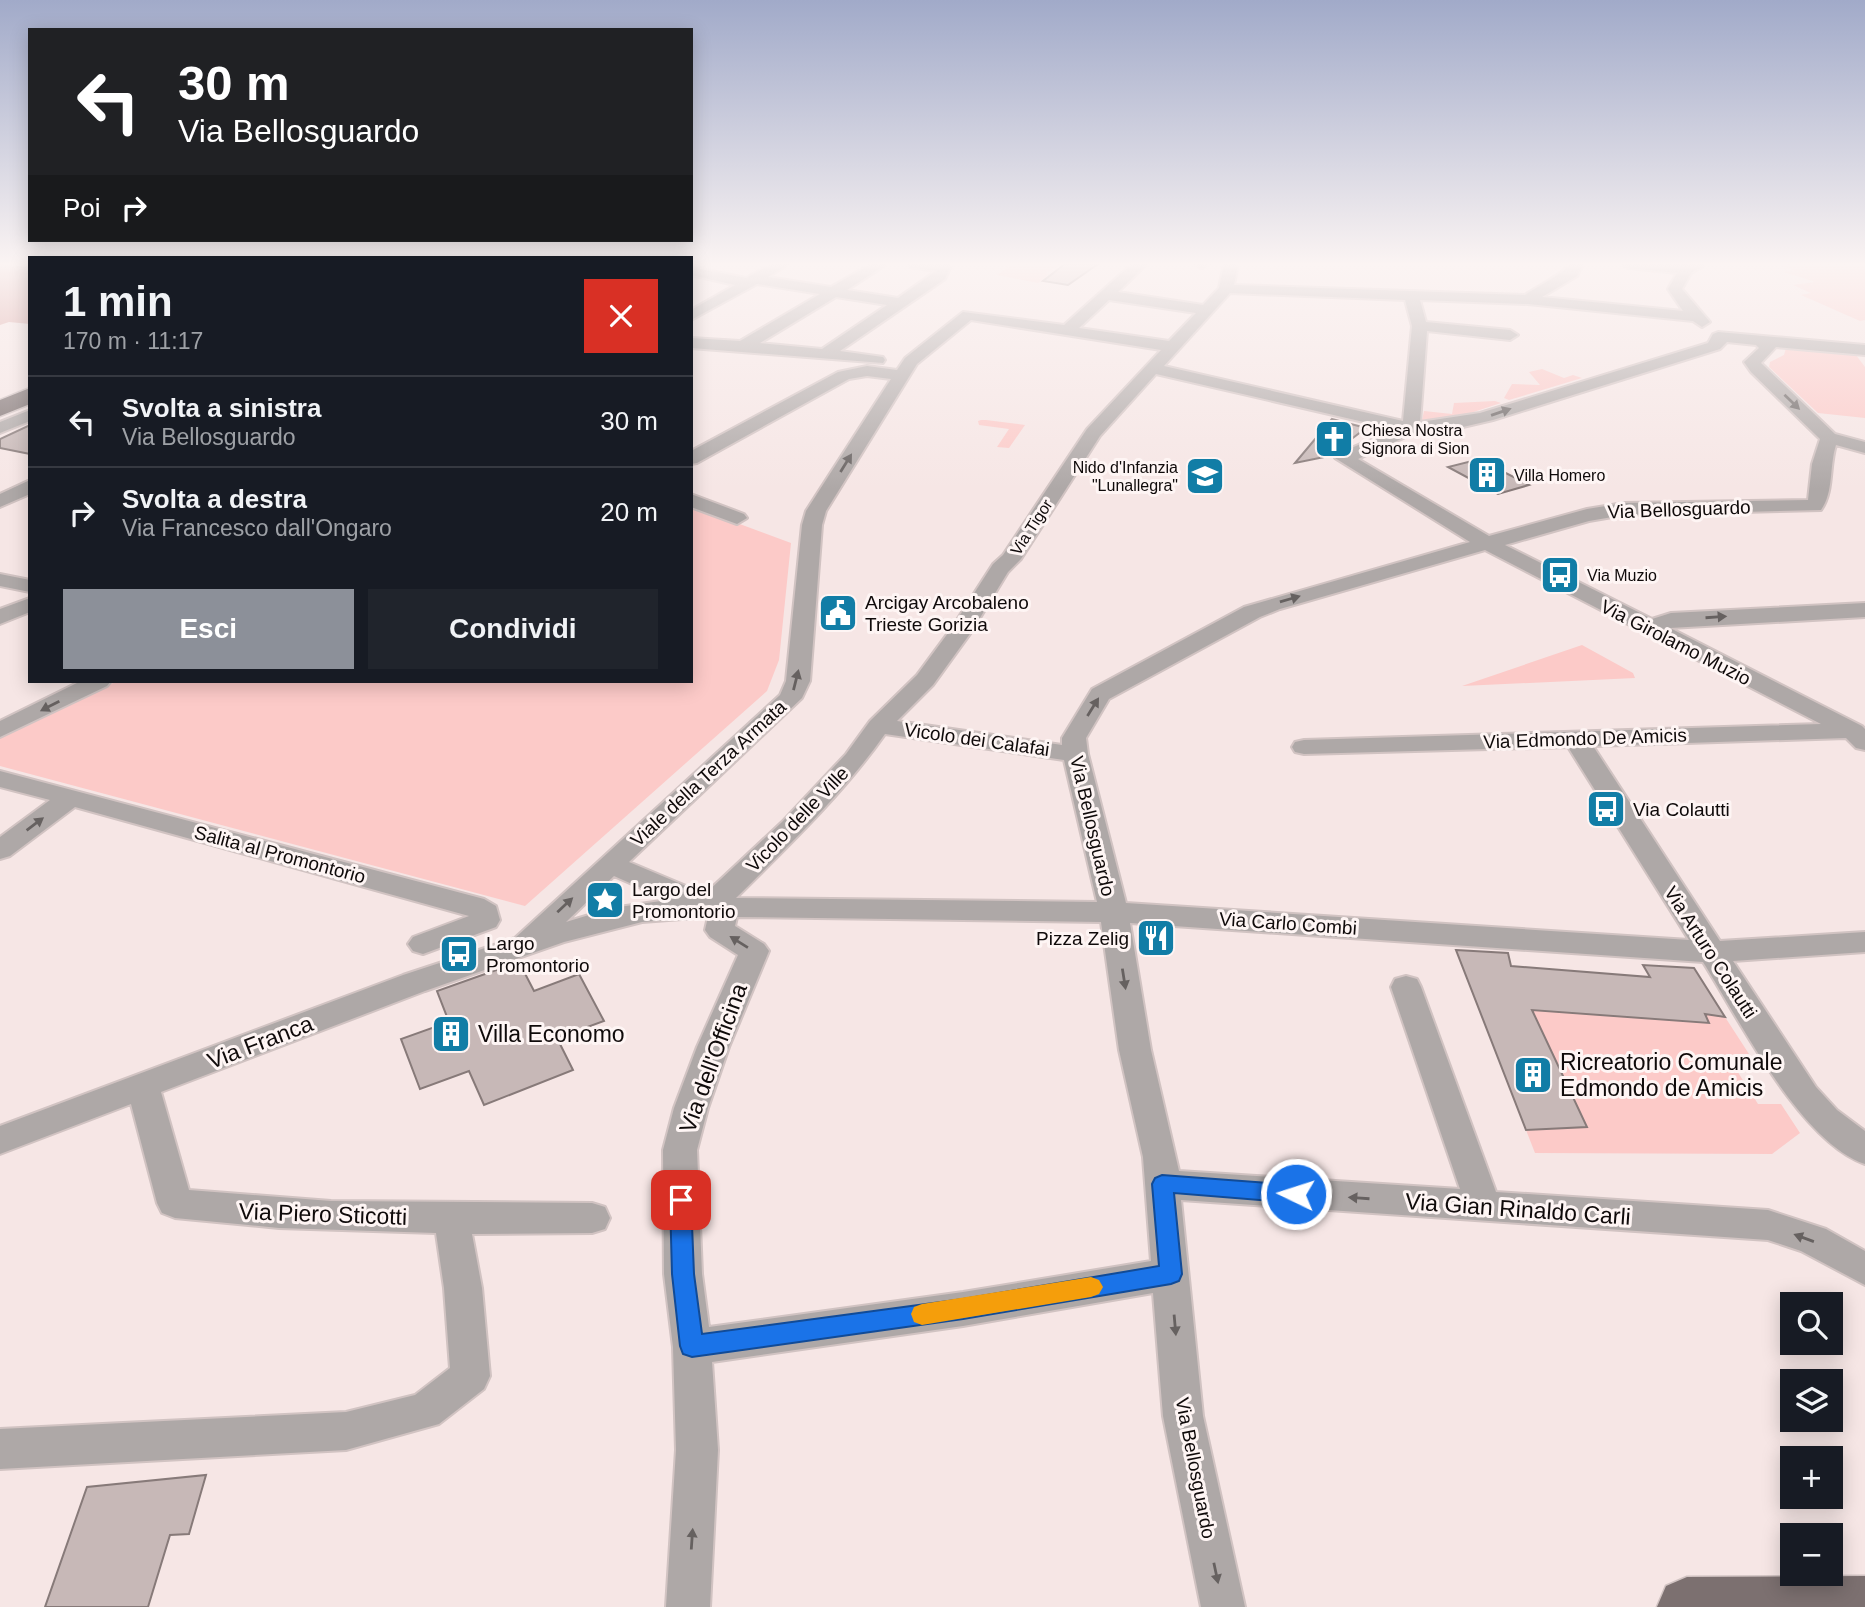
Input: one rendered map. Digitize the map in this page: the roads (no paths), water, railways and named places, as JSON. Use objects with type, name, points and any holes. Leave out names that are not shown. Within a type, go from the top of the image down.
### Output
[{"type":"main road","points":[[0,409],[28,396]]},
{"type":"main road","points":[[0,420],[28,407]]},
{"type":"main road","points":[[1687,1607],[1865,1606]]},
{"type":"street","points":[[742,347],[755,339]]},
{"type":"street","points":[[826,354],[847,339]]},
{"type":"street","name":"Viale della Terza Armata","points":[[610,864],[790,698],[798,681],[812,524],[816,511],[901,375],[917,354],[937,339]]},
{"type":"street","points":[[1125,339],[1174,347]]},
{"type":"street","name":"Via Tigor","points":[[879,726],[925,680],[961,631],[1000,568],[1011,559],[1093,433],[1181,339]]},
{"type":"street","points":[[1411,428],[1419,339]]},
{"type":"street","points":[[1155,369],[1411,428],[1445,427],[1472,422],[1595,381],[1714,346],[1719,339]]},
{"type":"street","points":[[1745,339],[1865,350]]},
{"type":"street","points":[[1759,340],[1769,348],[1752,362],[1829,439],[1865,448]]},
{"type":"street","points":[[693,343],[877,360]]},
{"type":"street","points":[[693,458],[844,375],[867,371],[901,375]]},
{"type":"street","points":[[0,428],[28,416]]},
{"type":"street","name":"Via Girolamo Muzio","points":[[1411,428],[1344,458],[1486,542],[1861,735]]},
{"type":"street","name":"Via Bellosguardo","points":[[1223,1607],[1183,1416],[1160,1157],[1135,1050],[1114,912],[1075,754],[1074,738],[1100,694],[1252,612],[1583,516],[1624,509],[1814,506],[1819,499],[1821,464],[1829,439]]},
{"type":"street","points":[[0,501],[28,487]]},
{"type":"street","points":[[693,501],[737,518]]},
{"type":"street","points":[[0,580],[28,586]]},
{"type":"street","points":[[0,617],[28,605]]},
{"type":"street","points":[[1650,628],[1671,620],[1865,610]]},
{"type":"street","points":[[0,730],[95,683]]},
{"type":"street","name":"Vicolo dei Calafai","points":[[879,726],[1075,754]]},
{"type":"street","name":"Vicolo delle Ville","points":[[717,907],[855,758],[879,726]]},
{"type":"street","name":"Via Edmondo De Amicis","points":[[1304,747],[1575,738],[1861,735]]},
{"type":"street","name":"Via Arturo Colautti","points":[[1575,738],[1804,1096],[1825,1119],[1865,1150]]},
{"type":"street","name":"Salita al Promontorio","points":[[0,779],[474,906],[486,913],[486,920],[423,944]]},
{"type":"street","points":[[0,850],[70,798]]},
{"type":"street","points":[[521,947],[610,864],[717,907]]},
{"type":"street","points":[[521,947],[612,918],[642,912],[717,907]]},
{"type":"street","name":"Via Carlo Combi","points":[[717,907],[1114,912],[1712,952],[1865,942]]},
{"type":"street","name":"Via dell'Officina","points":[[688,1607],[697,1450],[692,1346],[683,1274],[680,1150],[713,1047],[754,951],[720,930],[717,907]]},
{"type":"street","name":"Via Franca","points":[[0,1140],[414,983],[521,947]]},
{"type":"street","points":[[1406,987],[1483,1207]]},
{"type":"street","name":"Via Piero Sticotti","points":[[143,1086],[175,1203],[233,1210],[452,1219],[592,1218]]},
{"type":"street","name":"Via Gian Rinaldo Carli","points":[[1162,1184],[1768,1225],[1813,1240],[1865,1269]]},
{"type":"street","points":[[0,1449],[346,1431],[425,1411],[470,1376],[463,1288],[452,1219]]},
{"type":"street","points":[[692,1346],[963,1309],[1171,1274]]},
{"type":"place","name":"Chiesa Nostra Signora di Sion","points":[[1334,439]]},
{"type":"place","name":"Villa Homero","points":[[1487,475]]},
{"type":"place","name":"Nido d'Infanzia \"Lunallegra\"","points":[[1205,476]]},
{"type":"place","name":"Via Muzio","points":[[1560,575]]},
{"type":"place","name":"Arcigay Arcobaleno Trieste Gorizia","points":[[838,613]]},
{"type":"place","name":"Via Colautti","points":[[1606,809]]},
{"type":"place","name":"Largo del Promontorio","points":[[605,900]]},
{"type":"place","name":"Pizza Zelig","points":[[1156,938]]},
{"type":"place","name":"Largo Promontorio","points":[[459,954]]},
{"type":"place","name":"Villa Economo","points":[[451,1034]]},
{"type":"place","name":"Ricreatorio Comunale Edmondo de Amicis","points":[[1533,1075]]}]
